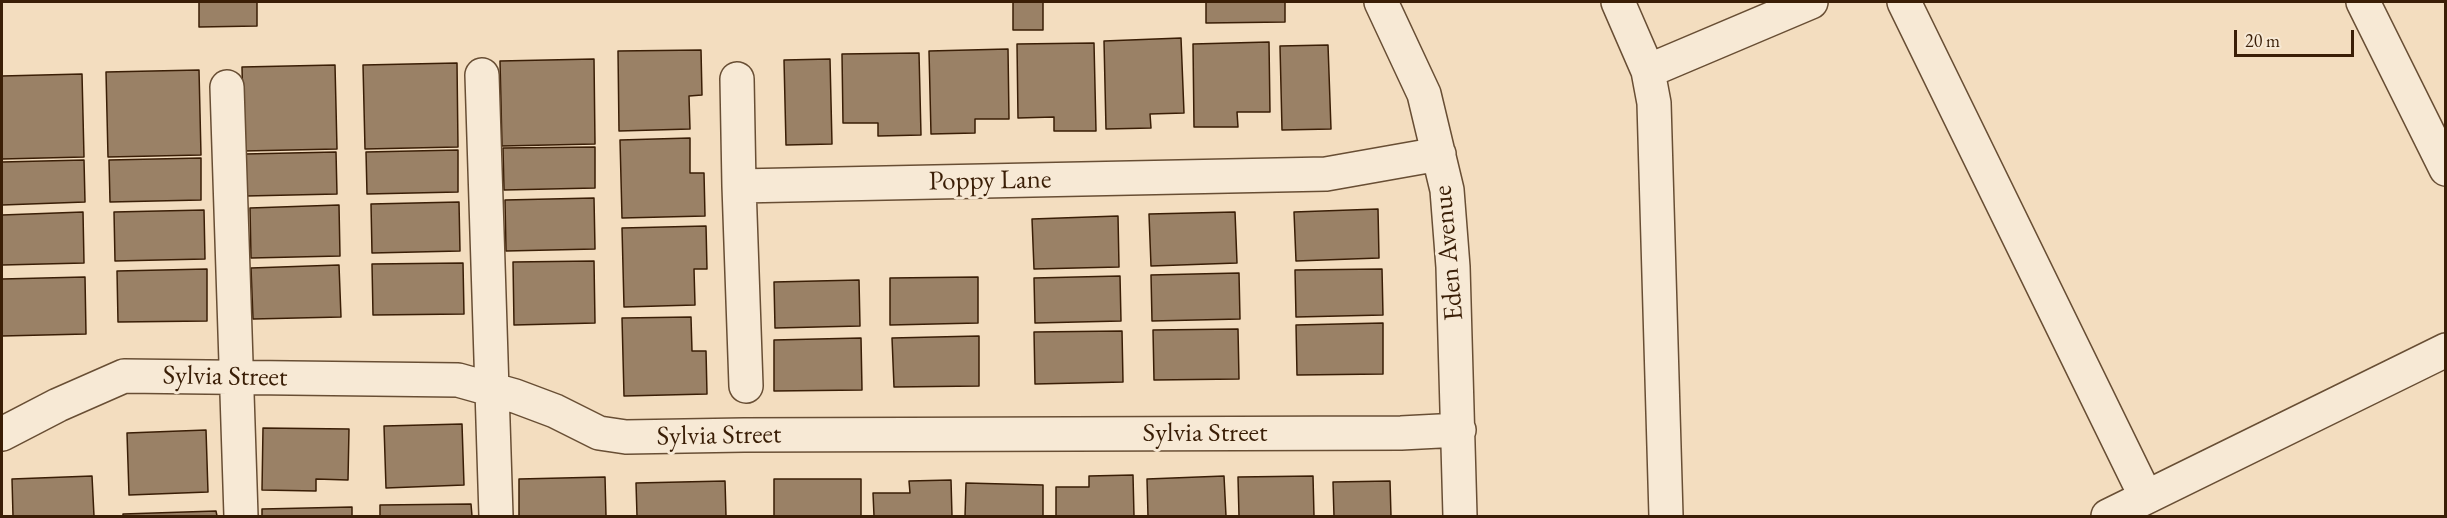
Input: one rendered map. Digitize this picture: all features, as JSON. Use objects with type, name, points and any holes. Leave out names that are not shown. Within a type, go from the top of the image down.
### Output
[{"type":"street","name":"Eden Avenue","points":[[1381,2],[1424,94],[1447,190],[1453,267],[1460,516]]},
{"type":"street","points":[[1618,2],[1648,71],[1654,103],[1666,516]]},
{"type":"street","points":[[1648,71],[1811,2]]},
{"type":"street","points":[[1904,2],[2146,497]]},
{"type":"street","points":[[2363,2],[2445,169]]},
{"type":"street","points":[[482,75],[496,516]]},
{"type":"street","points":[[737,79],[746,386]]},
{"type":"street","points":[[227,87],[241,516]]},
{"type":"street","name":"Poppy Lane","points":[[739,186],[1326,174],[1439,154]]},
{"type":"street","points":[[2108,516],[2445,350]]},
{"type":"street","name":"Sylvia Street","points":[[2,434],[58,405],[124,376],[458,380],[555,411],[599,433],[626,437],[1401,434],[1459,430]]},
{"type":"building","points":[[199,2],[257,2],[257,26],[199,27]]},
{"type":"building","points":[[1013,2],[1043,2],[1043,30],[1013,30]]},
{"type":"building","points":[[1206,2],[1285,2],[1285,22],[1206,23]]},
{"type":"building","points":[[1181,38],[1184,113],[1150,114],[1151,128],[1106,129],[1104,41]]},
{"type":"building","points":[[1269,42],[1270,112],[1237,112],[1238,127],[1194,127],[1193,44]]},
{"type":"building","points":[[1094,43],[1096,131],[1054,131],[1054,117],[1018,118],[1017,44]]},
{"type":"building","points":[[1328,45],[1331,129],[1282,130],[1280,46]]},
{"type":"building","points":[[1008,49],[1009,119],[975,119],[975,133],[931,134],[929,51]]},
{"type":"building","points":[[701,50],[702,95],[689,96],[690,129],[619,131],[618,51]]},
{"type":"building","points":[[919,53],[921,135],[878,136],[878,123],[843,123],[842,54]]},
{"type":"building","points":[[594,59],[595,144],[502,146],[500,61]]},
{"type":"building","points":[[830,59],[832,144],[786,145],[784,60]]},
{"type":"building","points":[[457,63],[458,147],[365,149],[363,65]]},
{"type":"building","points":[[335,65],[337,149],[244,151],[242,67]]},
{"type":"building","points":[[199,70],[201,155],[108,157],[106,72]]},
{"type":"building","points":[[82,74],[84,157],[2,159],[2,76]]},
{"type":"building","points":[[690,138],[690,173],[704,173],[705,216],[622,218],[620,140]]},
{"type":"building","points":[[595,147],[595,188],[504,190],[503,148]]},
{"type":"building","points":[[458,150],[458,192],[367,194],[366,152]]},
{"type":"building","points":[[336,152],[337,194],[246,196],[245,154]]},
{"type":"building","points":[[201,158],[201,200],[110,202],[109,160]]},
{"type":"building","points":[[84,160],[85,202],[2,205],[2,162]]},
{"type":"building","points":[[594,198],[595,249],[506,251],[505,200]]},
{"type":"building","points":[[459,202],[460,251],[372,253],[371,204]]},
{"type":"building","points":[[339,205],[340,256],[251,258],[250,208]]},
{"type":"building","points":[[1378,209],[1379,258],[1296,261],[1294,212]]},
{"type":"building","points":[[204,210],[205,259],[115,261],[114,212]]},
{"type":"building","points":[[83,212],[84,263],[2,265],[2,215]]},
{"type":"building","points":[[1235,212],[1237,263],[1151,266],[1149,214]]},
{"type":"building","points":[[1118,216],[1119,267],[1034,269],[1032,219]]},
{"type":"building","points":[[706,226],[707,269],[694,269],[695,305],[624,307],[622,228]]},
{"type":"building","points":[[594,261],[595,323],[514,325],[513,262]]},
{"type":"building","points":[[463,263],[464,314],[373,315],[372,264]]},
{"type":"building","points":[[339,265],[341,317],[253,319],[251,268]]},
{"type":"building","points":[[207,269],[207,321],[118,322],[117,271]]},
{"type":"building","points":[[1382,269],[1383,315],[1296,317],[1295,270]]},
{"type":"building","points":[[1239,273],[1240,319],[1152,321],[1151,275]]},
{"type":"building","points":[[1120,276],[1121,321],[1035,323],[1034,278]]},
{"type":"building","points":[[85,277],[86,334],[2,336],[2,279]]},
{"type":"building","points":[[978,277],[978,323],[890,325],[890,278]]},
{"type":"building","points":[[859,280],[860,326],[775,328],[774,282]]},
{"type":"building","points":[[691,317],[692,351],[706,351],[707,394],[624,396],[622,318]]},
{"type":"building","points":[[1383,323],[1383,374],[1297,375],[1296,325]]},
{"type":"building","points":[[1238,329],[1239,379],[1154,380],[1153,330]]},
{"type":"building","points":[[1122,331],[1123,382],[1035,384],[1034,332]]},
{"type":"building","points":[[979,336],[979,386],[894,387],[892,338]]},
{"type":"building","points":[[861,338],[862,390],[774,391],[774,340]]},
{"type":"building","points":[[462,424],[464,485],[386,488],[384,426]]},
{"type":"building","points":[[263,428],[349,429],[348,480],[316,479],[316,491],[262,490]]},
{"type":"building","points":[[206,430],[208,492],[129,495],[127,433]]},
{"type":"building","points":[[1133,475],[1134,516],[1056,516],[1056,487],[1089,487],[1089,476]]},
{"type":"building","points":[[92,476],[94,516],[13,516],[12,479]]},
{"type":"building","points":[[1224,476],[1226,516],[1148,516],[1147,479]]},
{"type":"building","points":[[1313,476],[1314,516],[1239,516],[1238,477]]},
{"type":"building","points":[[605,477],[606,516],[519,516],[519,479]]},
{"type":"building","points":[[774,479],[861,479],[861,516],[774,516]]},
{"type":"building","points":[[951,480],[952,516],[874,516],[873,493],[910,493],[909,481]]},
{"type":"building","points":[[725,481],[726,516],[637,516],[636,483]]},
{"type":"building","points":[[1390,481],[1391,516],[1334,516],[1333,482]]},
{"type":"building","points":[[966,483],[1043,485],[1043,516],[965,516]]},
{"type":"building","points":[[471,504],[472,516],[380,516],[380,505]]},
{"type":"building","points":[[352,507],[352,516],[262,516],[262,509]]},
{"type":"building","points":[[216,511],[217,516],[123,516],[123,514]]}]
